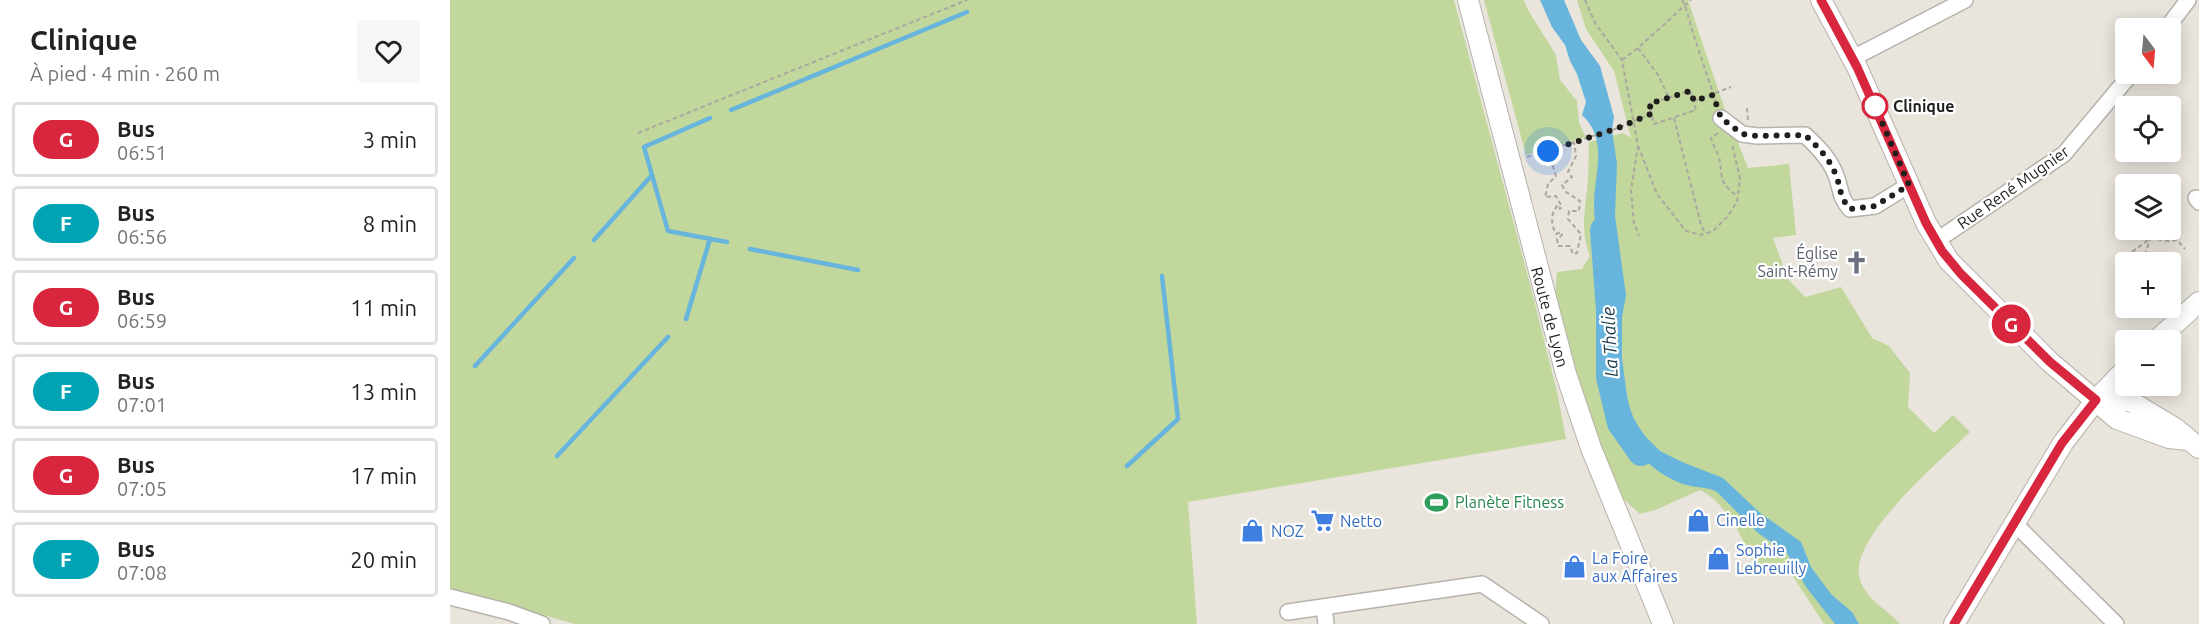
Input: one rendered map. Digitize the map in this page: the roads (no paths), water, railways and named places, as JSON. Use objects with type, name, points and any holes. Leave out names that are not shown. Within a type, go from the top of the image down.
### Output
[{"type":"main road","name":"Route de Lyon","points":[[1468,0],[1566,374],[1591,448],[1663,624]]},
{"type":"main road","points":[[1821,0],[1853,58],[1936,241],[1961,274],[2050,362],[2096,400],[2130,401],[2168,423],[2193,444]]},
{"type":"main road","points":[[2168,330],[2199,302]]},
{"type":"main road","points":[[1954,624],[2062,443],[2096,400],[2115,380]]},
{"type":"street","points":[[1853,58],[1965,0]]},
{"type":"street","points":[[2174,18],[2188,0]]},
{"type":"street","name":"Rue René Mugnier","points":[[1936,241],[2064,154],[2123,84]]},
{"type":"street","points":[[1724,124],[1742,134],[1805,135],[1822,150],[1835,173],[1842,199],[1850,209],[1875,206],[1909,185]]},
{"type":"street","points":[[2014,523],[2116,624]]},
{"type":"street","points":[[1288,612],[1482,584],[1541,624]]},
{"type":"street","points":[[450,597],[509,612],[542,624]]},
{"type":"street","points":[[1324,607],[1326,624]]},
{"type":"water","points":[[1540,0],[1564,0],[1581,40],[1600,66],[1614,117],[1612,130],[1617,164],[1615,216],[1626,295],[1620,329],[1621,351],[1628,403],[1634,419],[1643,434],[1660,451],[1723,478],[1759,512],[1801,542],[1811,567],[1831,594],[1852,612],[1859,624],[1835,624],[1806,587],[1787,553],[1758,533],[1717,492],[1671,479],[1651,466],[1632,444],[1624,430],[1609,380],[1605,346],[1607,276],[1596,226],[1594,205],[1598,146],[1590,125],[1582,115],[1586,102],[1577,74],[1565,45],[1552,27]]},
{"type":"waterway","points":[[731,110],[967,12]]},
{"type":"waterway","points":[[710,118],[644,147],[668,231],[727,242]]},
{"type":"waterway","points":[[594,240],[652,175]]},
{"type":"waterway","name":"La Thalie","points":[[1603,230],[1609,310],[1609,377],[1620,423],[1641,453]]},
{"type":"waterway","points":[[686,319],[710,239]]},
{"type":"waterway","points":[[750,249],[858,270]]},
{"type":"waterway","points":[[475,366],[574,258]]},
{"type":"waterway","points":[[1127,466],[1178,419],[1162,276]]},
{"type":"waterway","points":[[557,456],[668,337]]},
{"type":"place","name":"Clinique","points":[[1875,106]]},
{"type":"place","name":"Église Saint-Rémy","points":[[1856,262]]},
{"type":"place","name":"Planète Fitness","points":[[1437,502]]},
{"type":"place","name":"Cinelle","points":[[1698,520]]},
{"type":"place","name":"Netto","points":[[1322,521]]},
{"type":"place","name":"NOZ","points":[[1253,531]]},
{"type":"place","name":"Sophie Lebreuilly","points":[[1718,559]]},
{"type":"place","name":"La Foire aux Affaires","points":[[1574,567]]}]
